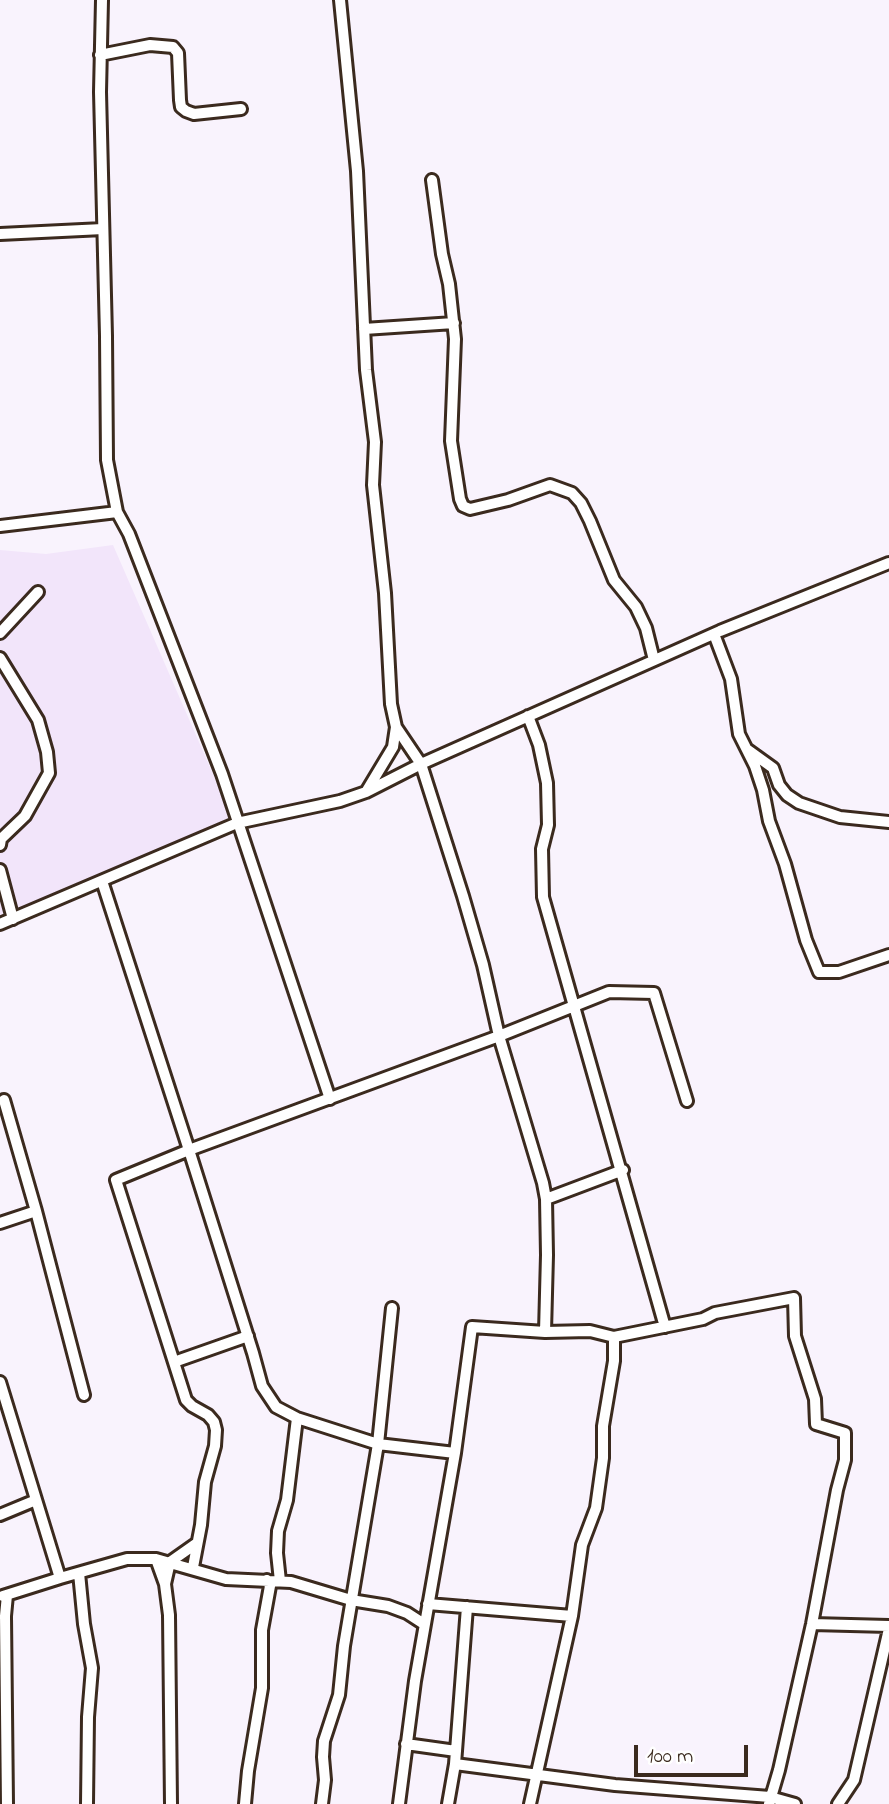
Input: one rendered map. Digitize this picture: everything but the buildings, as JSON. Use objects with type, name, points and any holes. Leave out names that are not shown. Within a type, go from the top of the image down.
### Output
[{"type":"street","points":[[102,0],[100,55],[107,460],[117,512],[129,534],[202,722],[330,1099]]},
{"type":"street","points":[[341,0],[357,171],[366,370],[375,442],[373,485],[390,657],[391,704],[396,727],[393,747],[366,792]]},
{"type":"street","points":[[100,55],[150,45],[173,47],[178,53],[180,100],[186,111],[194,114],[241,109]]},
{"type":"street","points":[[432,180],[454,323],[451,441],[455,478],[463,506],[471,509],[508,500],[550,485],[572,493],[581,503],[590,521],[614,580],[636,607],[646,628],[654,660]]},
{"type":"street","points":[[0,234],[103,229]]},
{"type":"street","points":[[364,329],[454,323]]},
{"type":"street","points":[[0,526],[117,512]]},
{"type":"street","points":[[0,924],[237,823],[340,801],[366,792],[421,764],[654,660],[889,564]]},
{"type":"street","points":[[0,633],[38,592]]},
{"type":"street","points":[[714,634],[731,679],[739,734],[759,778],[769,821],[785,864],[806,940],[819,972],[839,972],[889,955]]},
{"type":"street","points":[[0,658],[38,720],[47,752],[49,773],[25,816],[0,841]]},
{"type":"street","points":[[528,716],[539,745],[547,783],[548,825],[542,849],[543,897],[666,1327]]},
{"type":"street","points":[[396,727],[421,764],[483,965],[499,1036],[543,1182],[546,1199],[545,1332]]},
{"type":"street","points":[[743,746],[773,768],[779,785],[799,803],[840,817],[889,822]]},
{"type":"street","points":[[0,870],[13,919]]},
{"type":"street","points":[[102,881],[262,1386],[269,1399],[276,1407],[297,1418],[377,1444],[455,1453]]},
{"type":"street","points":[[193,1567],[205,1482],[215,1446],[216,1430],[208,1415],[192,1406],[186,1399],[116,1180],[610,992],[654,993],[687,1101]]},
{"type":"street","points":[[4,1100],[84,1395]]},
{"type":"street","points":[[546,1199],[623,1170]]},
{"type":"street","points":[[0,1223],[36,1211]]},
{"type":"street","points":[[399,1804],[424,1624],[455,1453],[472,1326],[545,1332],[590,1331],[614,1337],[794,1298],[795,1336],[815,1399],[816,1424],[845,1433],[846,1440],[845,1460],[812,1624],[770,1800]]},
{"type":"street","points":[[322,1804],[325,1780],[324,1741],[339,1695],[344,1646],[377,1444],[393,1308]]},
{"type":"street","points":[[174,1362],[248,1336]]},
{"type":"street","points":[[530,1804],[572,1616],[582,1545],[596,1508],[603,1458],[601,1436],[614,1361],[614,1337]]},
{"type":"street","points":[[0,1382],[60,1578]]},
{"type":"street","points":[[280,1581],[278,1531],[287,1500],[297,1418]]},
{"type":"street","points":[[0,1515],[36,1500]]},
{"type":"street","points":[[165,1584],[170,1562],[197,1543]]},
{"type":"street","points":[[6,1804],[4,1596],[127,1559],[156,1559],[193,1567],[226,1579],[291,1582],[351,1600],[388,1606],[407,1613],[424,1624]]},
{"type":"street","points":[[156,1559],[165,1584],[169,1615],[171,1804]]},
{"type":"street","points":[[79,1573],[92,1668],[88,1707],[87,1804]]},
{"type":"street","points":[[245,1804],[261,1688],[262,1630],[270,1586],[267,1580]]},
{"type":"street","points":[[428,1604],[572,1616]]},
{"type":"street","points":[[447,1804],[455,1764],[467,1607]]},
{"type":"street","points":[[812,1624],[889,1628],[854,1780],[838,1804]]},
{"type":"street","points":[[406,1744],[456,1751]]},
{"type":"street","points":[[455,1764],[795,1804]]},
{"type":"shaded area","points":[[113,545],[233,820],[0,916],[0,550],[46,554]]}]
